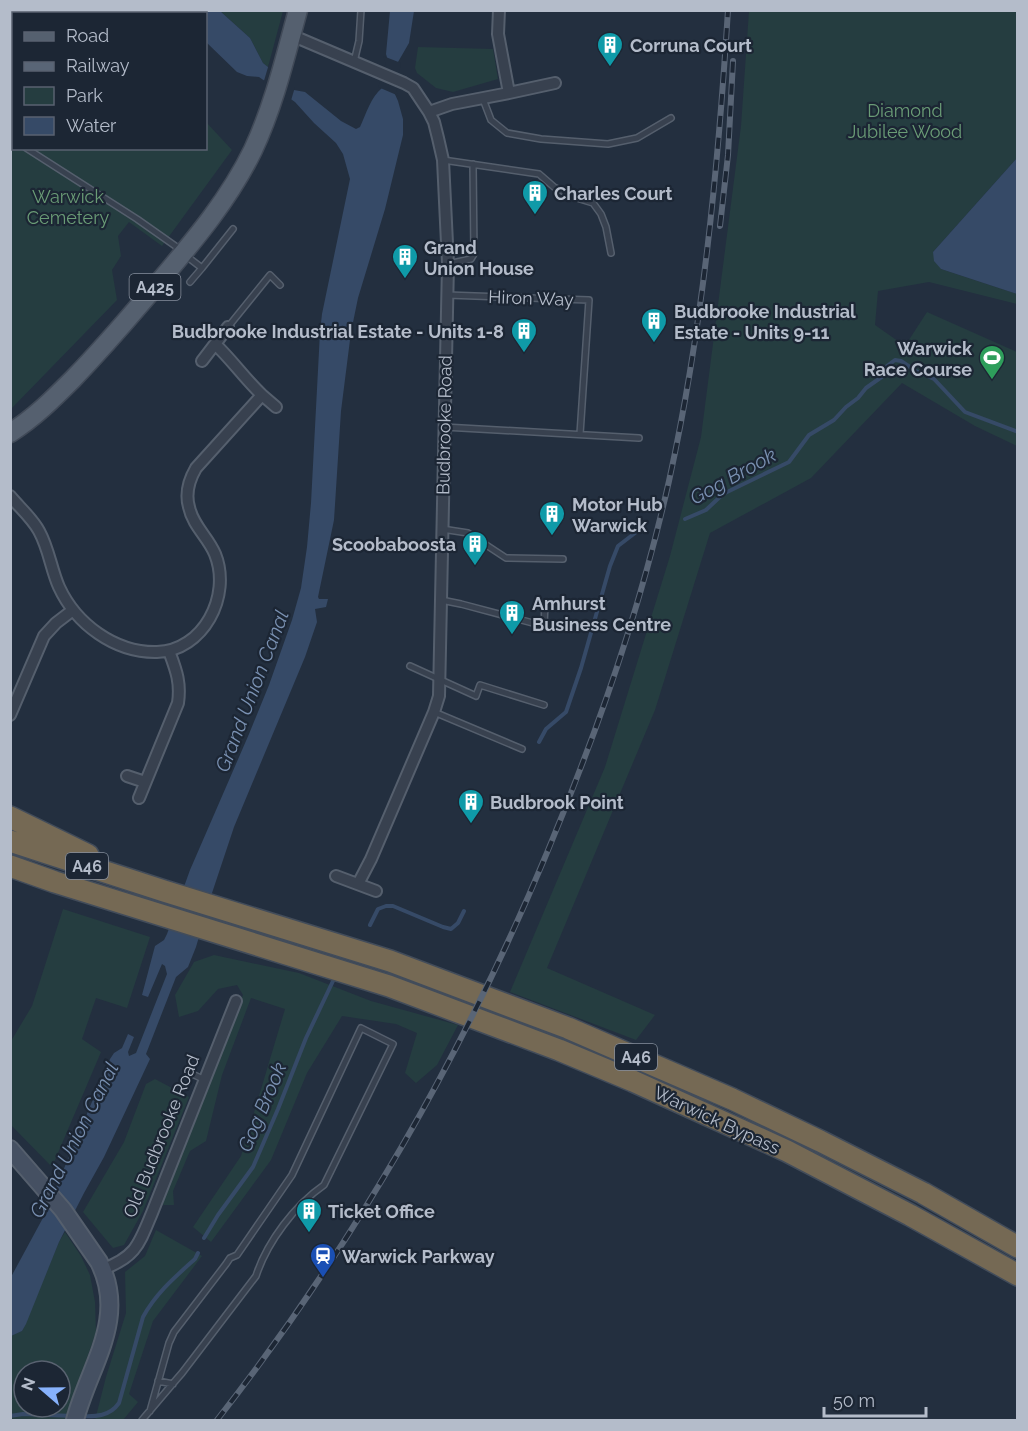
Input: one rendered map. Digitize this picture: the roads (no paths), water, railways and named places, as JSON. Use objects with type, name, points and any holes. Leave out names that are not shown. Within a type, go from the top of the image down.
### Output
[{"type":"highway","points":[[10,817],[158,889]]},
{"type":"highway","name":"A46","points":[[10,841],[158,889]]},
{"type":"highway","name":"A46","points":[[10,866],[136,907]]},
{"type":"highway","points":[[10,879],[136,907]]},
{"type":"highway","name":"Warwick Bypass","points":[[158,889],[390,961],[568,1028],[742,1104],[841,1152],[923,1193],[1017,1247]]},
{"type":"highway","name":"Warwick Bypass","points":[[136,907],[389,986],[559,1050],[633,1081],[787,1152],[910,1215],[1017,1275]]},
{"type":"main road","points":[[291,35],[298,10]]},
{"type":"main road","name":"A425","points":[[10,433],[45,406],[85,367],[184,253],[234,185],[253,150],[270,109],[291,35]]},
{"type":"street","points":[[499,10],[499,41],[509,93]]},
{"type":"street","name":"Budbrooke Road","points":[[291,35],[413,88],[429,112],[443,160],[448,264],[439,696],[358,884]]},
{"type":"street","points":[[429,112],[482,97],[555,83]]},
{"type":"street","points":[[202,361],[228,327]]},
{"type":"street","points":[[216,344],[250,383],[276,407]]},
{"type":"street","points":[[10,496],[38,530],[47,549],[59,588],[84,622],[97,633],[123,646],[141,651],[160,652],[180,647],[199,634],[211,618],[218,600],[220,578],[216,556],[211,545],[195,524],[189,508],[187,494],[192,474],[262,395]]},
{"type":"street","points":[[10,715],[44,636],[73,610]]},
{"type":"street","points":[[139,798],[178,703],[179,681],[169,651]]},
{"type":"street","points":[[127,776],[145,782]]},
{"type":"street","points":[[336,876],[376,891]]},
{"type":"street","name":"Old Budbrooke Road","points":[[103,1269],[125,1259],[138,1245],[236,1001]]},
{"type":"street","points":[[10,1149],[63,1210],[103,1269],[110,1301],[110,1316],[103,1343],[76,1418]]},
{"type":"lane","points":[[354,62],[359,41],[361,10]]},
{"type":"lane","points":[[482,97],[491,120],[507,133],[541,139],[608,144],[638,138],[671,118]]},
{"type":"lane","points":[[29,150],[137,219],[202,268]]},
{"type":"lane","points":[[443,160],[538,174],[554,187],[593,203],[601,213],[611,252]]},
{"type":"lane","points":[[448,264],[474,257],[474,164]]},
{"type":"lane","points":[[190,282],[233,229]]},
{"type":"lane","points":[[228,327],[270,275],[280,285]]},
{"type":"lane","name":"Hiron Way","points":[[447,295],[589,300],[580,434]]},
{"type":"lane","points":[[444,428],[639,438]]},
{"type":"lane","points":[[442,529],[468,533],[506,558],[564,559]]},
{"type":"lane","points":[[441,600],[544,626],[545,603]]},
{"type":"lane","points":[[410,666],[476,696],[480,685],[544,705]]},
{"type":"lane","points":[[434,712],[522,749]]},
{"type":"lane","points":[[142,1420],[150,1411],[173,1384],[182,1373],[256,1276],[260,1263],[288,1219],[312,1193],[324,1185],[393,1044],[361,1028],[292,1174],[237,1255],[230,1258],[174,1332],[150,1411]]},
{"type":"lane","points":[[188,1072],[205,1080]]},
{"type":"lane","points":[[158,1381],[173,1384]]},
{"type":"water","points":[[173,11],[220,11],[250,38],[263,63],[294,90],[305,92],[341,121],[356,129],[360,127],[372,101],[382,88],[389,64],[386,54],[390,11],[414,11],[409,43],[398,62],[393,90],[403,119],[403,135],[385,209],[358,298],[351,332],[341,411],[334,520],[318,597],[328,599],[326,607],[315,609],[317,622],[305,657],[234,827],[188,967],[176,977],[146,1054],[150,1059],[104,1157],[59,1242],[26,1324],[22,1331],[11,1336],[11,1277],[44,1216],[110,1059],[122,1048],[128,1034],[134,1037],[128,1052],[129,1056],[136,1053],[167,974],[162,964],[148,997],[142,995],[155,946],[164,940],[167,934],[190,870],[269,685],[301,588],[307,547],[322,314],[350,179],[343,154],[336,143],[295,102],[259,77],[237,72],[207,43],[207,12]]},
{"type":"water","points":[[1017,158],[1018,294],[941,269],[934,261],[933,252]]},
{"type":"waterway","name":"Gog Brook","points":[[685,519],[706,510],[723,494],[789,462],[809,435],[834,420],[866,388],[883,376],[887,366],[895,360],[934,379],[965,412],[1018,432]]},
{"type":"waterway","name":"Gog Brook","points":[[539,742],[546,729],[566,712],[610,566],[618,546],[635,533]]},
{"type":"waterway","name":"Gog Brook","points":[[370,925],[378,909],[386,906],[393,906],[451,929],[458,923],[464,911]]},
{"type":"waterway","name":"Gog Brook","points":[[204,1238],[253,1167],[306,1038],[333,981]]},
{"type":"waterway","name":"Gog Brook","points":[[80,1416],[102,1415],[111,1411],[119,1403],[143,1317],[160,1293],[195,1259],[198,1253]]},
{"type":"waterway","name":"Gog Brook","points":[[10,1416],[23,1414],[73,1416]]},
{"type":"railway","points":[[217,1420],[327,1268],[377,1189],[424,1108],[468,1025],[508,941],[546,855],[594,732],[641,590],[669,481],[681,423],[708,247],[728,10]]},
{"type":"railway","points":[[720,226],[728,155],[733,61]]},
{"type":"place","name":"Corruna Court","points":[[610,68]]},
{"type":"place","name":"Charles Court","points":[[535,216]]},
{"type":"place","name":"Grand Union House","points":[[405,280]]},
{"type":"place","name":"Budbrooke Industrial Estate - Units 9-11","points":[[654,344]]},
{"type":"place","name":"Budbrooke Industrial Estate - Units 1-8","points":[[524,354]]},
{"type":"place","name":"Warwick Race Course","points":[[992,381]]},
{"type":"place","name":"Motor Hub Warwick","points":[[552,537]]},
{"type":"place","name":"Scoobaboosta","points":[[475,567]]},
{"type":"place","name":"Amhurst Business Centre","points":[[512,636]]},
{"type":"place","name":"Budbrook Point","points":[[471,825]]},
{"type":"place","name":"Ticket Office","points":[[309,1234]]},
{"type":"place","name":"Warwick Parkway","points":[[323,1279]]},
{"type":"park label","name":"Diamond Jubilee Wood","points":[[905,120]]},
{"type":"park label","name":"Warwick Cemetery","points":[[68,206]]},
{"type":"water label","name":"Grand Union Canal","points":[[252,691]]},
{"type":"water label","name":"Grand Union Canal","points":[[74,1140]]}]
